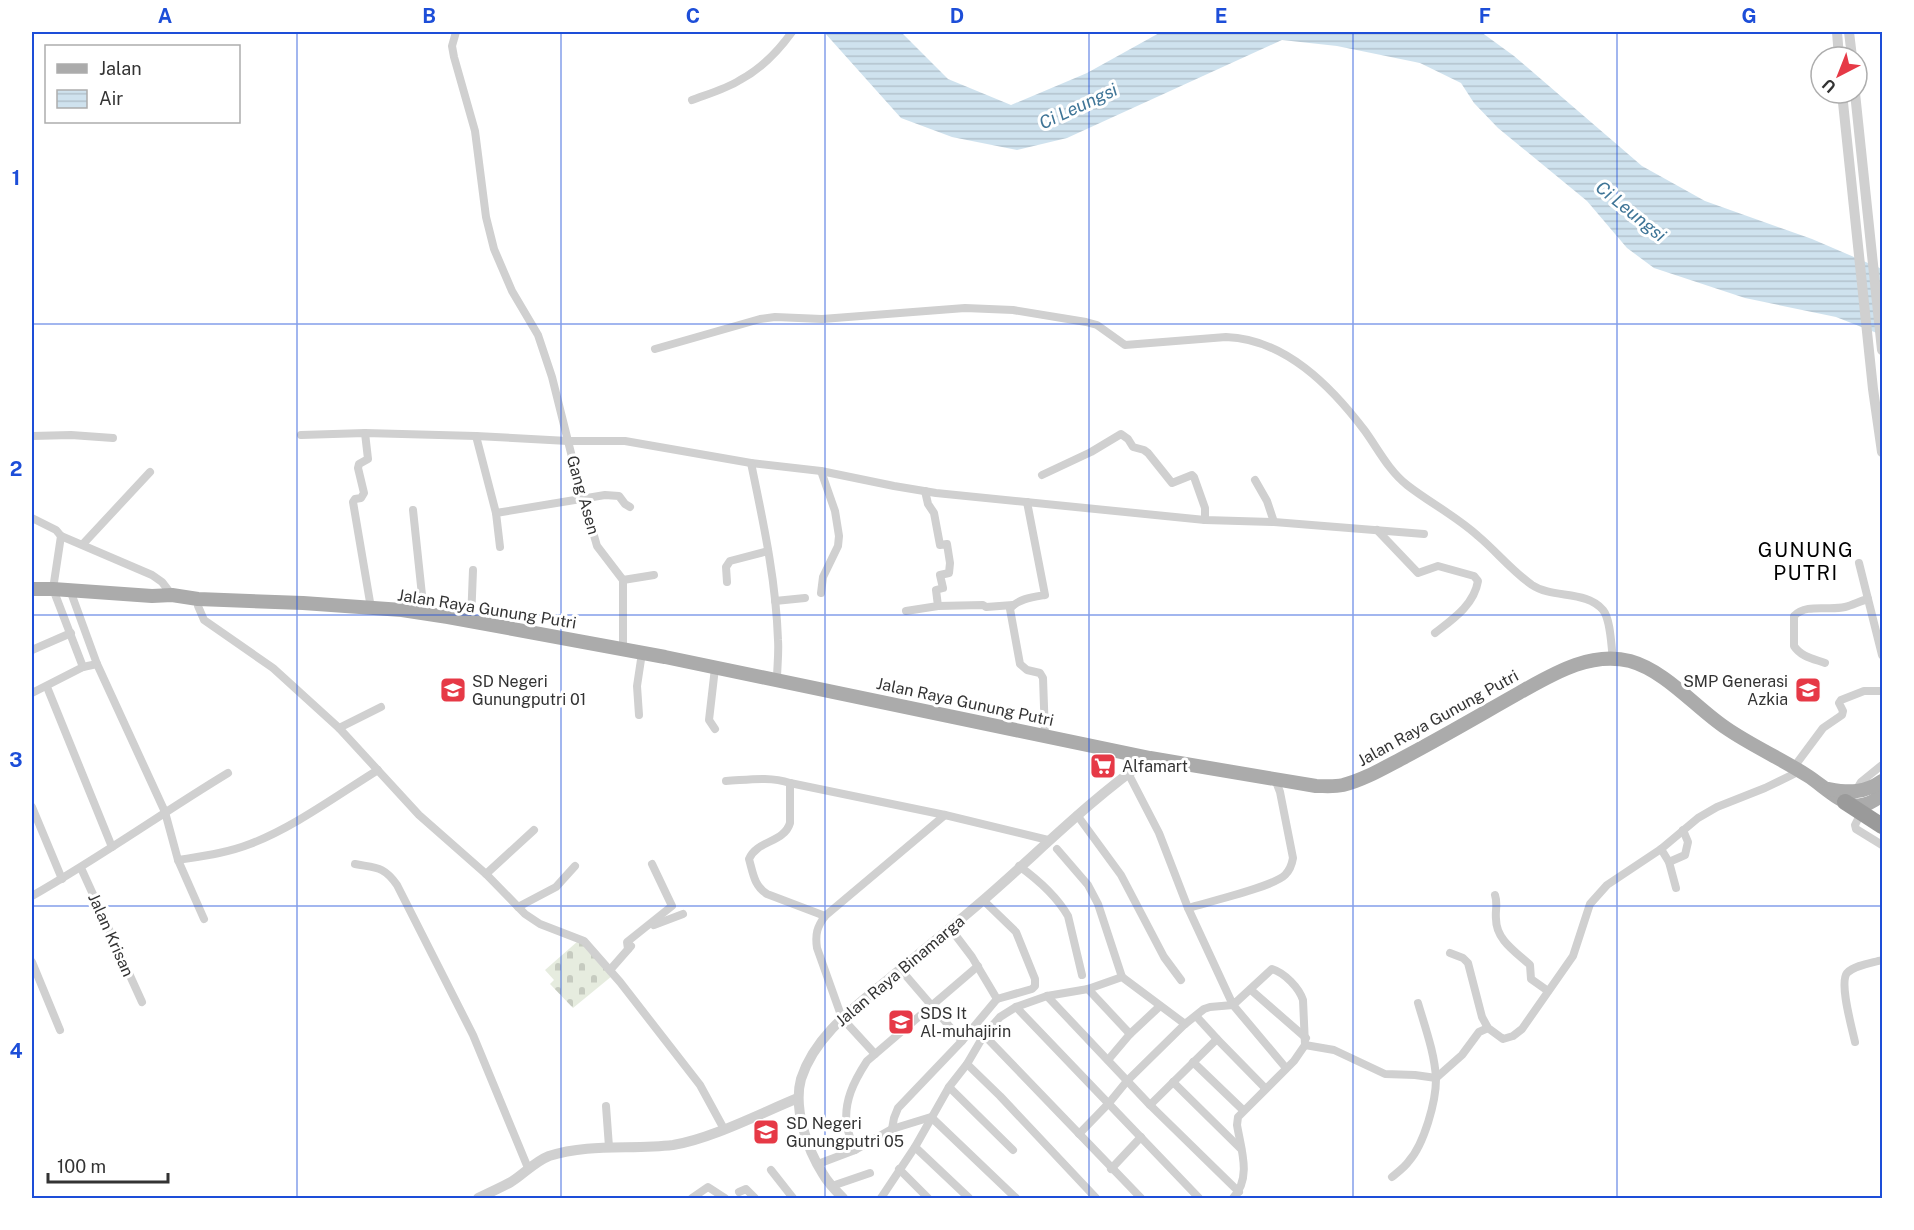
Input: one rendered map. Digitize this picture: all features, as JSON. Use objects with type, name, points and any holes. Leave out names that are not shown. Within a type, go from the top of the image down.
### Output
[{"type":"highway","points":[[1850,797],[1861,813],[1882,826]]},
{"type":"main road","name":"Jalan Raya Gunung Putri","points":[[32,591],[53,589],[198,599],[303,603],[371,608],[471,621],[623,649],[1150,758],[1309,786],[1342,785],[1356,781],[1411,753],[1555,672],[1590,661],[1612,659],[1630,662],[1648,669],[1668,682],[1726,729],[1827,788],[1850,797]]},
{"type":"main road","points":[[1882,781],[1850,797],[1856,806],[1874,802],[1882,795]]},
{"type":"street","name":"Gang Asen","points":[[456,32],[452,46],[475,131],[486,218],[494,249],[512,291],[538,335],[552,377],[597,546],[623,580]]},
{"type":"street","points":[[692,100],[739,81],[753,72],[792,32]]},
{"type":"street","points":[[1844,105],[1873,388],[1882,452]]},
{"type":"street","points":[[1857,105],[1882,350]]},
{"type":"street","points":[[655,349],[760,319],[775,317],[822,319],[965,308],[1013,310],[1086,322],[1097,325],[1125,345],[1226,337],[1239,337],[1265,344],[1289,357],[1329,390],[1352,414],[1391,468],[1405,483],[1465,525],[1533,586],[1564,596],[1589,599],[1597,604],[1607,617],[1612,659]]},
{"type":"street","points":[[365,434],[368,460],[359,464],[358,468],[364,493],[363,497],[353,502],[371,608]]},
{"type":"street","points":[[32,436],[71,435],[113,438]]},
{"type":"street","points":[[301,435],[476,436],[568,441],[625,441],[752,463],[821,471],[925,491],[1205,520],[1274,522],[1424,534]]},
{"type":"street","points":[[1042,475],[1091,452],[1114,437],[1125,435],[1133,447],[1144,450],[1154,459],[1172,483],[1192,475],[1205,508],[1205,520]]},
{"type":"street","points":[[476,436],[496,513],[500,547]]},
{"type":"street","points":[[752,463],[776,601],[777,681]]},
{"type":"street","points":[[821,471],[835,511],[839,536],[838,546],[823,577],[821,593]]},
{"type":"street","points":[[83,544],[150,472]]},
{"type":"street","points":[[1255,480],[1267,501],[1274,522]]},
{"type":"street","points":[[925,491],[936,523],[938,540],[940,544],[947,543],[950,563],[949,573],[940,575],[943,588],[936,590],[938,606]]},
{"type":"street","points":[[496,513],[605,495],[620,497],[630,507]]},
{"type":"street","points":[[906,611],[938,606],[1013,605],[1028,598],[1045,595],[1027,502]]},
{"type":"street","points":[[413,510],[424,614]]},
{"type":"street","points":[[32,518],[56,530],[61,536],[152,575],[162,582],[172,596]]},
{"type":"street","points":[[1377,530],[1417,572],[1438,566],[1474,576],[1478,581],[1477,588],[1465,608],[1435,633]]},
{"type":"street","points":[[61,536],[53,589],[83,668]]},
{"type":"street","points":[[728,582],[726,567],[730,561],[768,551]]},
{"type":"street","points":[[1859,563],[1882,655]]},
{"type":"street","points":[[471,621],[473,570]]},
{"type":"street","points":[[623,649],[623,580],[654,575]]},
{"type":"street","points":[[70,590],[97,664],[165,812],[178,860],[204,919]]},
{"type":"street","points":[[776,601],[805,598]]},
{"type":"street","points":[[198,599],[198,606],[204,620],[273,668],[339,728],[419,815],[486,874],[532,920],[584,941],[610,970],[700,1085],[724,1129]]},
{"type":"street","points":[[1825,663],[1796,650],[1794,616],[1796,613],[1808,609],[1839,608],[1868,599]]},
{"type":"street","points":[[1013,605],[1010,609],[1020,664],[1027,670],[1040,673],[1043,678],[1045,735]]},
{"type":"street","points":[[32,650],[71,633]]},
{"type":"street","points":[[639,715],[637,686],[642,653]]},
{"type":"street","points":[[32,693],[83,668],[97,664]]},
{"type":"street","points":[[715,729],[709,720],[716,668]]},
{"type":"street","points":[[47,687],[112,847]]},
{"type":"street","points":[[1450,953],[1462,958],[1470,967],[1482,1017],[1488,1028],[1503,1039],[1513,1036],[1522,1029],[1573,956],[1590,904],[1614,880],[1661,849],[1698,818],[1717,807],[1765,788],[1797,769],[1823,728],[1842,715],[1843,711],[1839,703],[1844,697],[1876,689],[1882,691]]},
{"type":"street","points":[[339,728],[381,707]]},
{"type":"street","name":"Jalan Raya Binamarga","points":[[798,1098],[801,1081],[812,1055],[842,1018],[983,900],[1077,815],[1150,758]]},
{"type":"street","points":[[1850,797],[1861,782],[1882,765]]},
{"type":"street","points":[[178,860],[225,852],[251,844],[317,808],[378,770]]},
{"type":"street","points":[[32,896],[81,868],[228,773]]},
{"type":"street","points":[[1128,773],[1159,833],[1188,908],[1233,1005],[1287,1068]]},
{"type":"street","points":[[726,781],[771,778],[945,815],[1048,840]]},
{"type":"street","points":[[1188,908],[1269,884],[1286,874],[1293,858],[1280,792],[1275,779]]},
{"type":"street","points":[[790,783],[788,829],[780,837],[755,849],[749,859],[759,889],[825,916]]},
{"type":"street","points":[[32,807],[62,879]]},
{"type":"street","points":[[1861,813],[1855,825],[1856,829],[1882,845]]},
{"type":"street","points":[[874,1054],[842,1018],[817,948],[815,936],[818,925],[825,916],[945,815]]},
{"type":"street","points":[[1077,815],[1121,875],[1164,957],[1181,980]]},
{"type":"street","points":[[486,874],[534,830]]},
{"type":"street","points":[[1670,862],[1684,857],[1686,853],[1688,842],[1683,830]]},
{"type":"street","points":[[1057,849],[1088,885],[1098,904],[1122,977],[1185,1024]]},
{"type":"street","points":[[1661,849],[1670,862],[1676,888]]},
{"type":"street","points":[[355,864],[380,868],[387,872],[397,885],[473,1035],[528,1168]]},
{"type":"street","points":[[628,949],[627,942],[672,906],[652,864]]},
{"type":"street","points":[[518,907],[555,887],[575,866]]},
{"type":"street","points":[[1019,866],[1031,874],[1068,916],[1082,975]]},
{"type":"street","name":"Jalan Krisan","points":[[81,868],[142,1002]]},
{"type":"street","points":[[1495,895],[1497,929],[1509,945],[1530,965],[1531,979],[1548,991]]},
{"type":"street","points":[[892,1129],[898,1108],[962,1041],[997,999],[1032,989],[1035,986],[1035,979],[1016,932],[983,900]]},
{"type":"street","points":[[610,970],[644,933],[658,923],[683,914]]},
{"type":"street","points":[[950,928],[978,966],[997,999]]},
{"type":"street","points":[[1855,1042],[1844,984],[1846,975],[1852,969],[1882,960]]},
{"type":"street","points":[[32,962],[60,1030]]},
{"type":"street","points":[[855,1150],[847,1127],[848,1098],[855,1080],[867,1061],[978,966]]},
{"type":"street","points":[[1047,996],[1127,1081],[1236,1195],[1244,1171],[1237,1121],[1243,1110],[1287,1068],[1306,1042],[1301,994],[1277,970],[1272,969],[1233,1005],[1204,1009],[1185,1024],[1127,1081],[1079,1134]]},
{"type":"street","points":[[901,970],[962,1041]]},
{"type":"street","points":[[882,1198],[915,1147],[949,1087],[967,1064],[984,1035],[1000,1017],[1016,1007],[1047,996],[1088,989],[1122,977]]},
{"type":"street","points":[[1088,989],[1130,1034]]},
{"type":"street","points":[[1251,990],[1306,1042],[1334,1050],[1385,1074],[1436,1078],[1464,1053],[1479,1032],[1488,1028]]},
{"type":"street","points":[[1392,1177],[1409,1162],[1421,1141],[1431,1110],[1436,1078],[1430,1044],[1418,1003]]},
{"type":"street","points":[[1108,1060],[1130,1034],[1160,1006]]},
{"type":"street","points":[[1016,1007],[1199,1198]]},
{"type":"street","points":[[1196,1016],[1265,1088]]},
{"type":"street","points":[[984,1035],[1141,1198]]},
{"type":"street","points":[[1150,1105],[1216,1039]]},
{"type":"street","points":[[1193,1062],[1243,1110]]},
{"type":"street","points":[[967,1064],[1017,1113],[1096,1198]]},
{"type":"street","points":[[1173,1082],[1241,1149]]},
{"type":"street","points":[[949,1087],[1013,1150]]},
{"type":"street","points":[[478,1198],[513,1181],[538,1160],[552,1155],[609,1146],[653,1147],[694,1140],[798,1098],[801,1120],[818,1164],[824,1176],[843,1198]]},
{"type":"street","points":[[606,1106],[609,1146]]},
{"type":"street","points":[[818,1164],[855,1150],[892,1129],[931,1117]]},
{"type":"street","points":[[931,1117],[1016,1198]]},
{"type":"street","points":[[1111,1169],[1141,1137]]},
{"type":"street","points":[[915,1147],[969,1198]]},
{"type":"street","points":[[899,1169],[928,1198]]},
{"type":"street","points":[[771,1170],[793,1198]]},
{"type":"street","points":[[832,1186],[870,1173]]},
{"type":"street","points":[[692,1198],[708,1187],[725,1198]]},
{"type":"street","points":[[739,1192],[746,1189],[755,1198]]},
{"type":"green space","points":[[578,941],[612,976],[573,1008],[550,984],[554,980],[545,970]]},
{"type":"water","name":"Ci Leungsi","points":[[824,32],[901,32],[948,79],[1011,105],[1087,73],[1161,32],[1481,32],[1514,56],[1642,166],[1705,201],[1812,239],[1882,269],[1882,335],[1836,317],[1745,298],[1654,268],[1627,248],[1587,201],[1498,128],[1474,103],[1461,83],[1420,63],[1337,46],[1282,40],[1067,138],[1017,150],[952,137],[901,118]]},
{"type":"place","name":"SD Negeri Gunungputri 01","points":[[453,690]]},
{"type":"place","name":"SMP Generasi Azkia","points":[[1808,690]]},
{"type":"place","name":"Alfamart","points":[[1103,766]]},
{"type":"place","name":"SDS It Al-muhajirin","points":[[901,1022]]},
{"type":"place","name":"SD Negeri Gunungputri 05","points":[[766,1132]]},
{"type":"district","name":"GUNUNG PUTRI","points":[[1806,562]]}]
